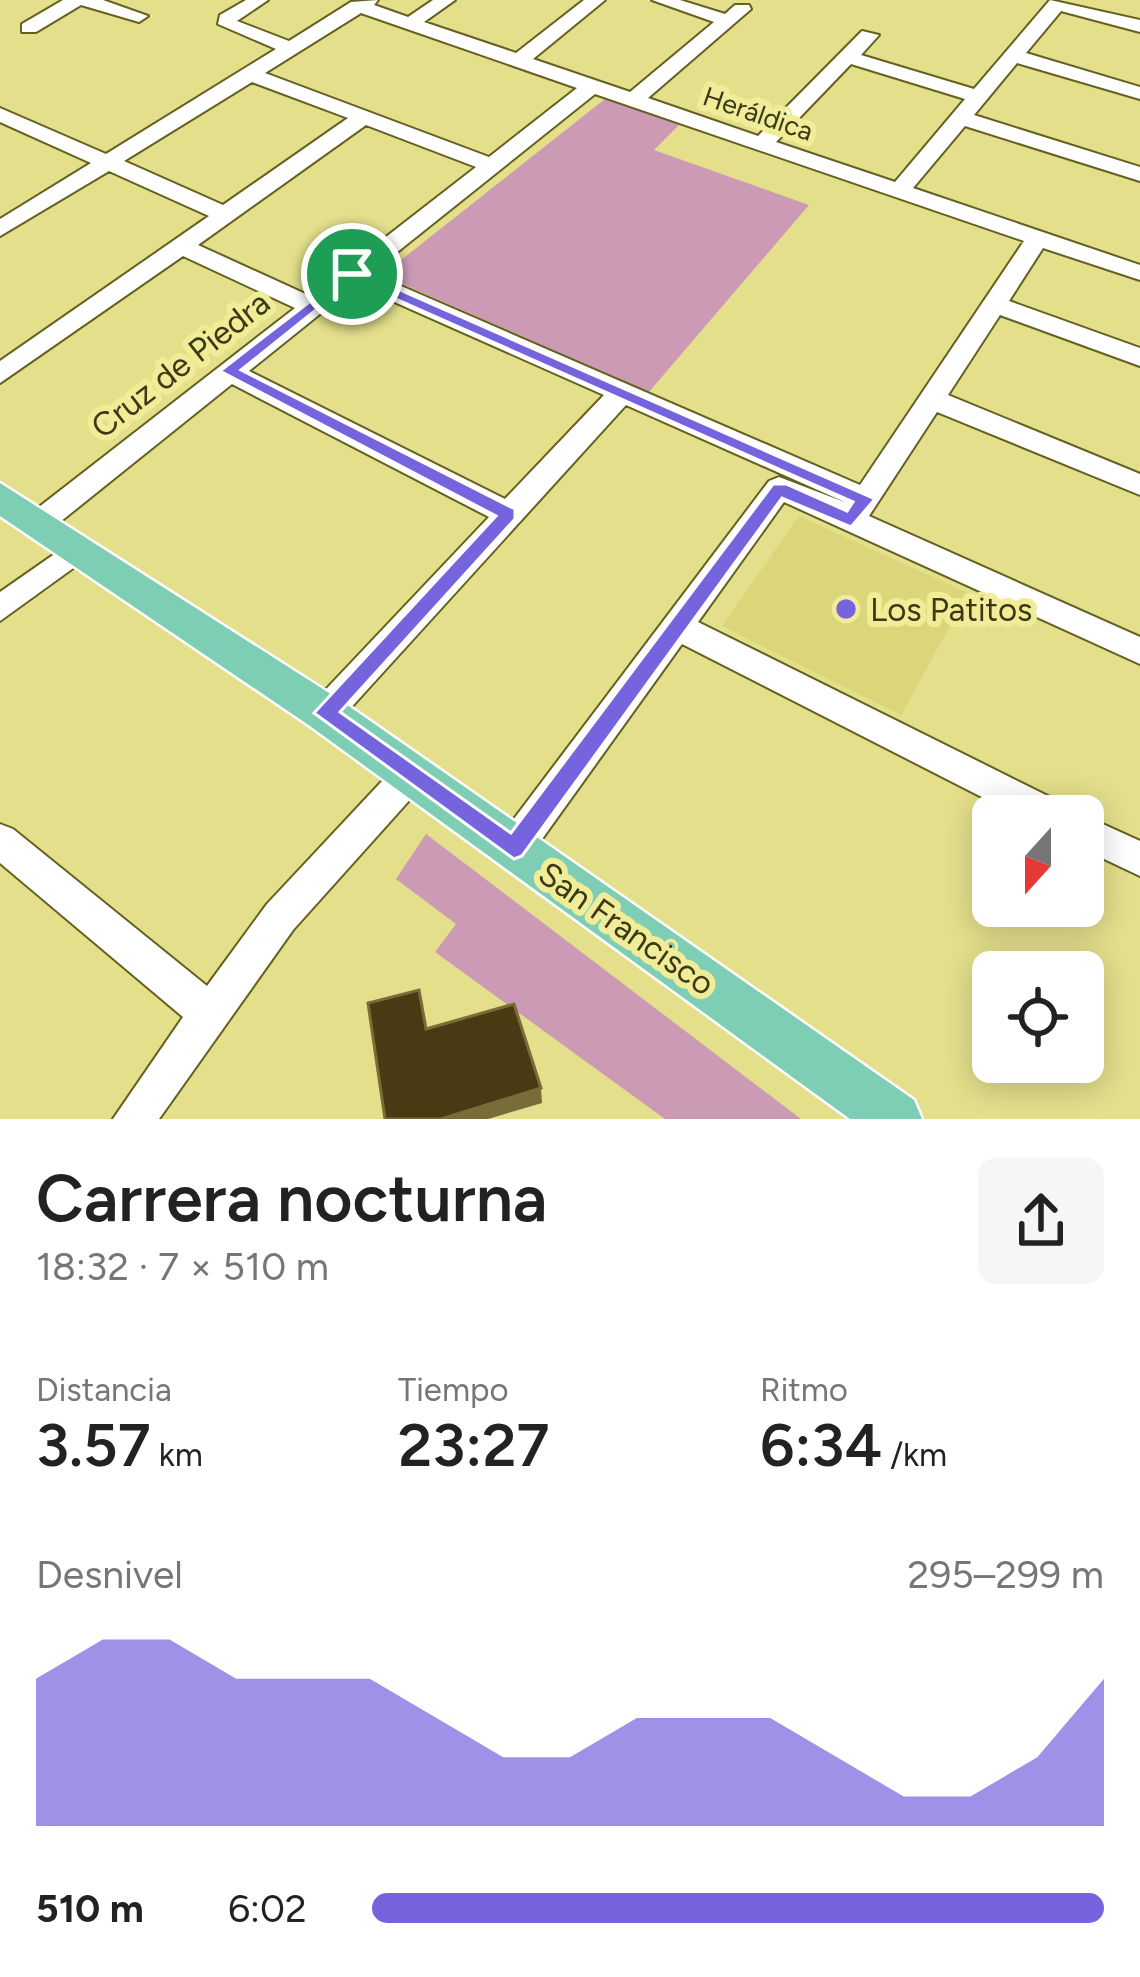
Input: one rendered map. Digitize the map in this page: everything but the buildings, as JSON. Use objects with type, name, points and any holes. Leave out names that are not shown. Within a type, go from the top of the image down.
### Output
[{"type":"main road","name":"San Francisco","points":[[0,497],[325,713],[895,1119]]},
{"type":"street","points":[[29,28],[80,0],[139,16]]},
{"type":"street","points":[[259,0],[227,24],[290,49]]},
{"type":"street","points":[[409,24],[446,0]]},
{"type":"street","points":[[518,61],[596,0]]},
{"type":"street","points":[[634,100],[735,15],[662,0]]},
{"type":"street","points":[[0,229],[364,3]]},
{"type":"street","name":"Heráldica","points":[[364,3],[409,24],[1140,273]]},
{"type":"street","points":[[899,191],[1057,4],[1140,26]]},
{"type":"street","points":[[762,144],[869,35]]},
{"type":"street","points":[[1013,56],[1140,93]]},
{"type":"street","points":[[848,57],[979,97]]},
{"type":"street","points":[[250,74],[491,165]]},
{"type":"street","name":"Cruz de Piedra","points":[[40,521],[592,86]]},
{"type":"street","points":[[0,114],[226,214]]},
{"type":"street","points":[[0,374],[364,117]]},
{"type":"street","points":[[961,118],[1140,174]]},
{"type":"street","points":[[858,510],[1038,238]]},
{"type":"street","points":[[181,246],[311,305]]},
{"type":"street","points":[[352,274],[622,392],[1140,651]]},
{"type":"street","points":[[994,304],[1140,357]]},
{"type":"street","points":[[228,371],[509,514]]},
{"type":"street","points":[[325,713],[622,392]]},
{"type":"street","points":[[931,399],[1140,485]]},
{"type":"street","points":[[514,848],[779,488],[858,510]]},
{"type":"street","points":[[0,609],[80,548]]},
{"type":"street","points":[[677,626],[1012,795]]},
{"type":"street","points":[[134,1119],[280,917],[411,774]]},
{"type":"street","points":[[0,841],[209,1013]]},
{"type":"street","points":[[1104,841],[1140,859]]},
{"type":"shaded area","points":[[605,99],[680,124],[654,150],[809,205],[649,392],[382,275]]},
{"type":"shaded area","name":"Los Patitos","points":[[799,516],[968,593],[901,715],[722,626]]},
{"type":"shaded area","points":[[426,834],[801,1119],[665,1119],[435,952],[456,924],[396,879]]},
{"type":"place","name":"Los Patitos","points":[[846,609]]},
{"type":"route","points":[[352,274],[865,499],[851,520],[779,488],[514,848],[325,713],[509,514],[228,371],[352,274]]}]
